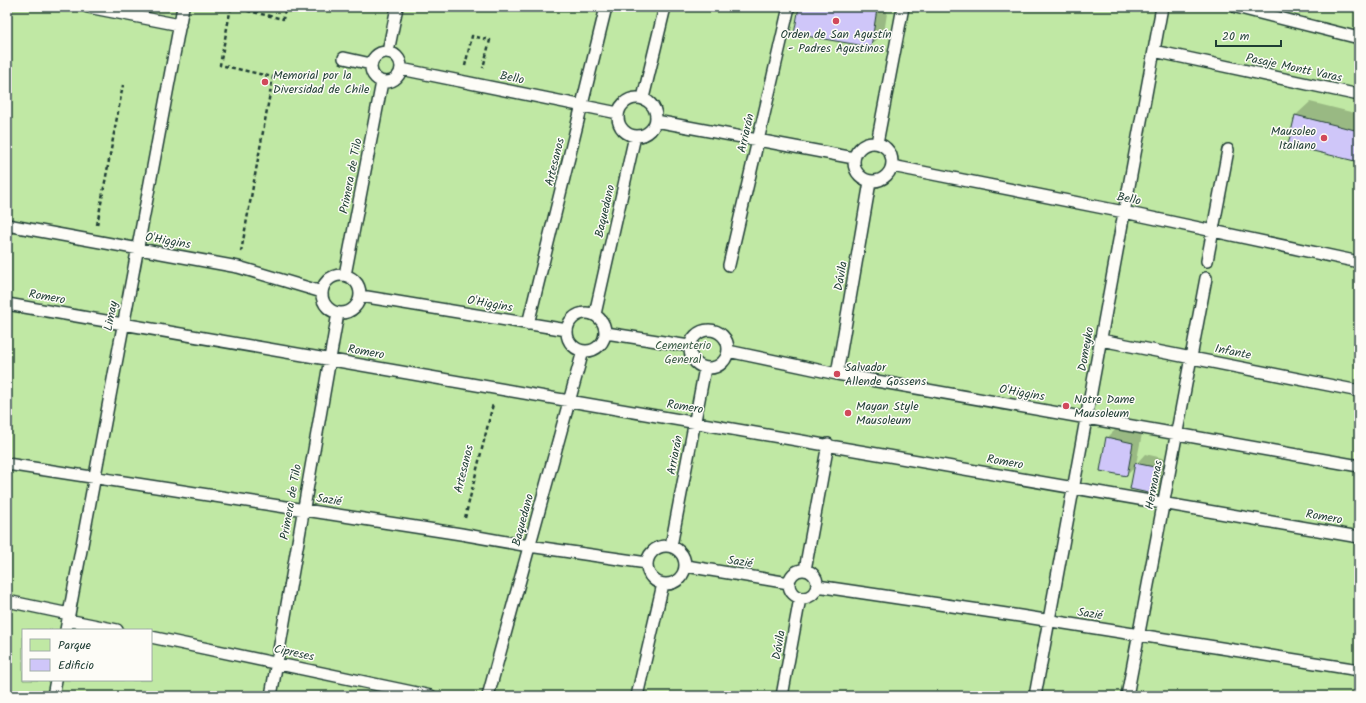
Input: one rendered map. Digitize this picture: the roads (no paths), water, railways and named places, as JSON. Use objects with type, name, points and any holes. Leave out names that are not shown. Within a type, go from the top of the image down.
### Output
[{"type":"lane","points":[[88,7],[180,25]]},
{"type":"lane","name":"Limay","points":[[67,621],[183,7]]},
{"type":"lane","points":[[388,52],[397,7]]},
{"type":"lane","name":"Artesanos","points":[[528,324],[606,7]]},
{"type":"lane","points":[[643,98],[666,7]]},
{"type":"lane","name":"Arriarán","points":[[729,265],[789,7]]},
{"type":"lane","points":[[877,143],[903,7]]},
{"type":"lane","name":"Domeyko","points":[[1035,696],[1162,7]]},
{"type":"lane","points":[[1236,7],[1359,38]]},
{"type":"lane","name":"Pasaje Montt Varas","points":[[1154,51],[1359,95]]},
{"type":"lane","points":[[388,52],[393,53],[400,60],[401,69],[396,78],[387,82],[382,82],[372,73],[371,64],[375,56],[388,52]]},
{"type":"lane","points":[[344,58],[371,64]]},
{"type":"lane","name":"Bello","points":[[401,69],[618,113]]},
{"type":"lane","name":"Primera de Tilo","points":[[345,275],[382,82]]},
{"type":"lane","points":[[630,98],[643,98],[655,110],[656,121],[650,131],[646,134],[635,136],[623,131],[619,125],[618,113],[625,101],[630,98]]},
{"type":"lane","points":[[656,121],[854,158]]},
{"type":"lane","name":"Baquedano","points":[[594,314],[635,136]]},
{"type":"lane","points":[[877,143],[888,149],[891,154],[892,166],[886,176],[876,182],[870,182],[859,176],[854,164],[854,158],[856,152],[865,144],[877,143]]},
{"type":"lane","points":[[1207,261],[1214,231],[1228,150]]},
{"type":"lane","name":"Bello","points":[[892,166],[1124,212],[1359,262]]},
{"type":"lane","name":"Dávila","points":[[837,374],[870,182]]},
{"type":"lane","name":"O'Higgins","points":[[7,225],[238,268],[322,292]]},
{"type":"lane","points":[[339,274],[345,275],[351,277],[359,285],[361,296],[356,307],[344,313],[338,313],[328,308],[324,303],[322,292],[327,280],[339,274]]},
{"type":"lane","name":"Hermanas","points":[[1127,696],[1140,636],[1206,278]]},
{"type":"lane","name":"O'Higgins","points":[[361,296],[567,330]]},
{"type":"lane","name":"Romero","points":[[7,304],[828,444],[1359,537]]},
{"type":"lane","points":[[587,312],[594,314],[603,322],[606,334],[604,341],[598,348],[591,351],[583,351],[571,344],[567,330],[574,317],[587,312]]},
{"type":"lane","name":"Primera de Tilo","points":[[271,696],[338,313]]},
{"type":"lane","points":[[703,330],[711,330],[724,336],[728,343],[728,351],[725,359],[720,365],[712,368],[704,368],[693,360],[689,346],[697,334],[703,330]]},
{"type":"lane","points":[[606,334],[689,346]]},
{"type":"lane","name":"Infante","points":[[1101,340],[1359,391]]},
{"type":"lane","name":"Baquedano","points":[[488,696],[583,351]]},
{"type":"lane","name":"O'Higgins","points":[[728,351],[837,374],[1359,466]]},
{"type":"lane","name":"Arriarán","points":[[671,546],[704,368]]},
{"type":"lane","points":[[805,570],[828,444]]},
{"type":"lane","name":"Sazié","points":[[7,464],[461,534],[529,546],[647,563]]},
{"type":"lane","points":[[665,545],[671,546],[682,554],[686,566],[681,578],[669,584],[663,584],[653,579],[649,574],[647,563],[653,551],[665,545]]},
{"type":"lane","name":"Sazié","points":[[686,566],[789,583]]},
{"type":"lane","points":[[800,570],[805,570],[815,577],[817,586],[810,596],[800,598],[791,591],[789,583],[793,575],[800,570]]},
{"type":"lane","points":[[637,696],[663,584]]},
{"type":"lane","name":"Sazié","points":[[817,586],[1359,670]]},
{"type":"lane","name":"Dávila","points":[[782,696],[800,598]]},
{"type":"lane","points":[[7,601],[67,621],[111,629]]},
{"type":"lane","name":"Cipreses","points":[[152,637],[431,696]]},
{"type":"lane","points":[[53,696],[56,681]]},
{"type":"place","name":"Orden de San Agustín - Padres Agustinos","points":[[836,21]]},
{"type":"place","name":"Memorial por la Diversidad de Chile","points":[[265,82]]},
{"type":"place","name":"Mausoleo Italiano","points":[[1324,138]]},
{"type":"place","name":"Salvador Allende Gossens","points":[[837,374]]},
{"type":"place","name":"Notre Dame Mausoleum","points":[[1066,406]]},
{"type":"place","name":"Mayan Style Mausoleum","points":[[848,413]]},
{"type":"park label","name":"Cementerio General","points":[[683,352]]}]
